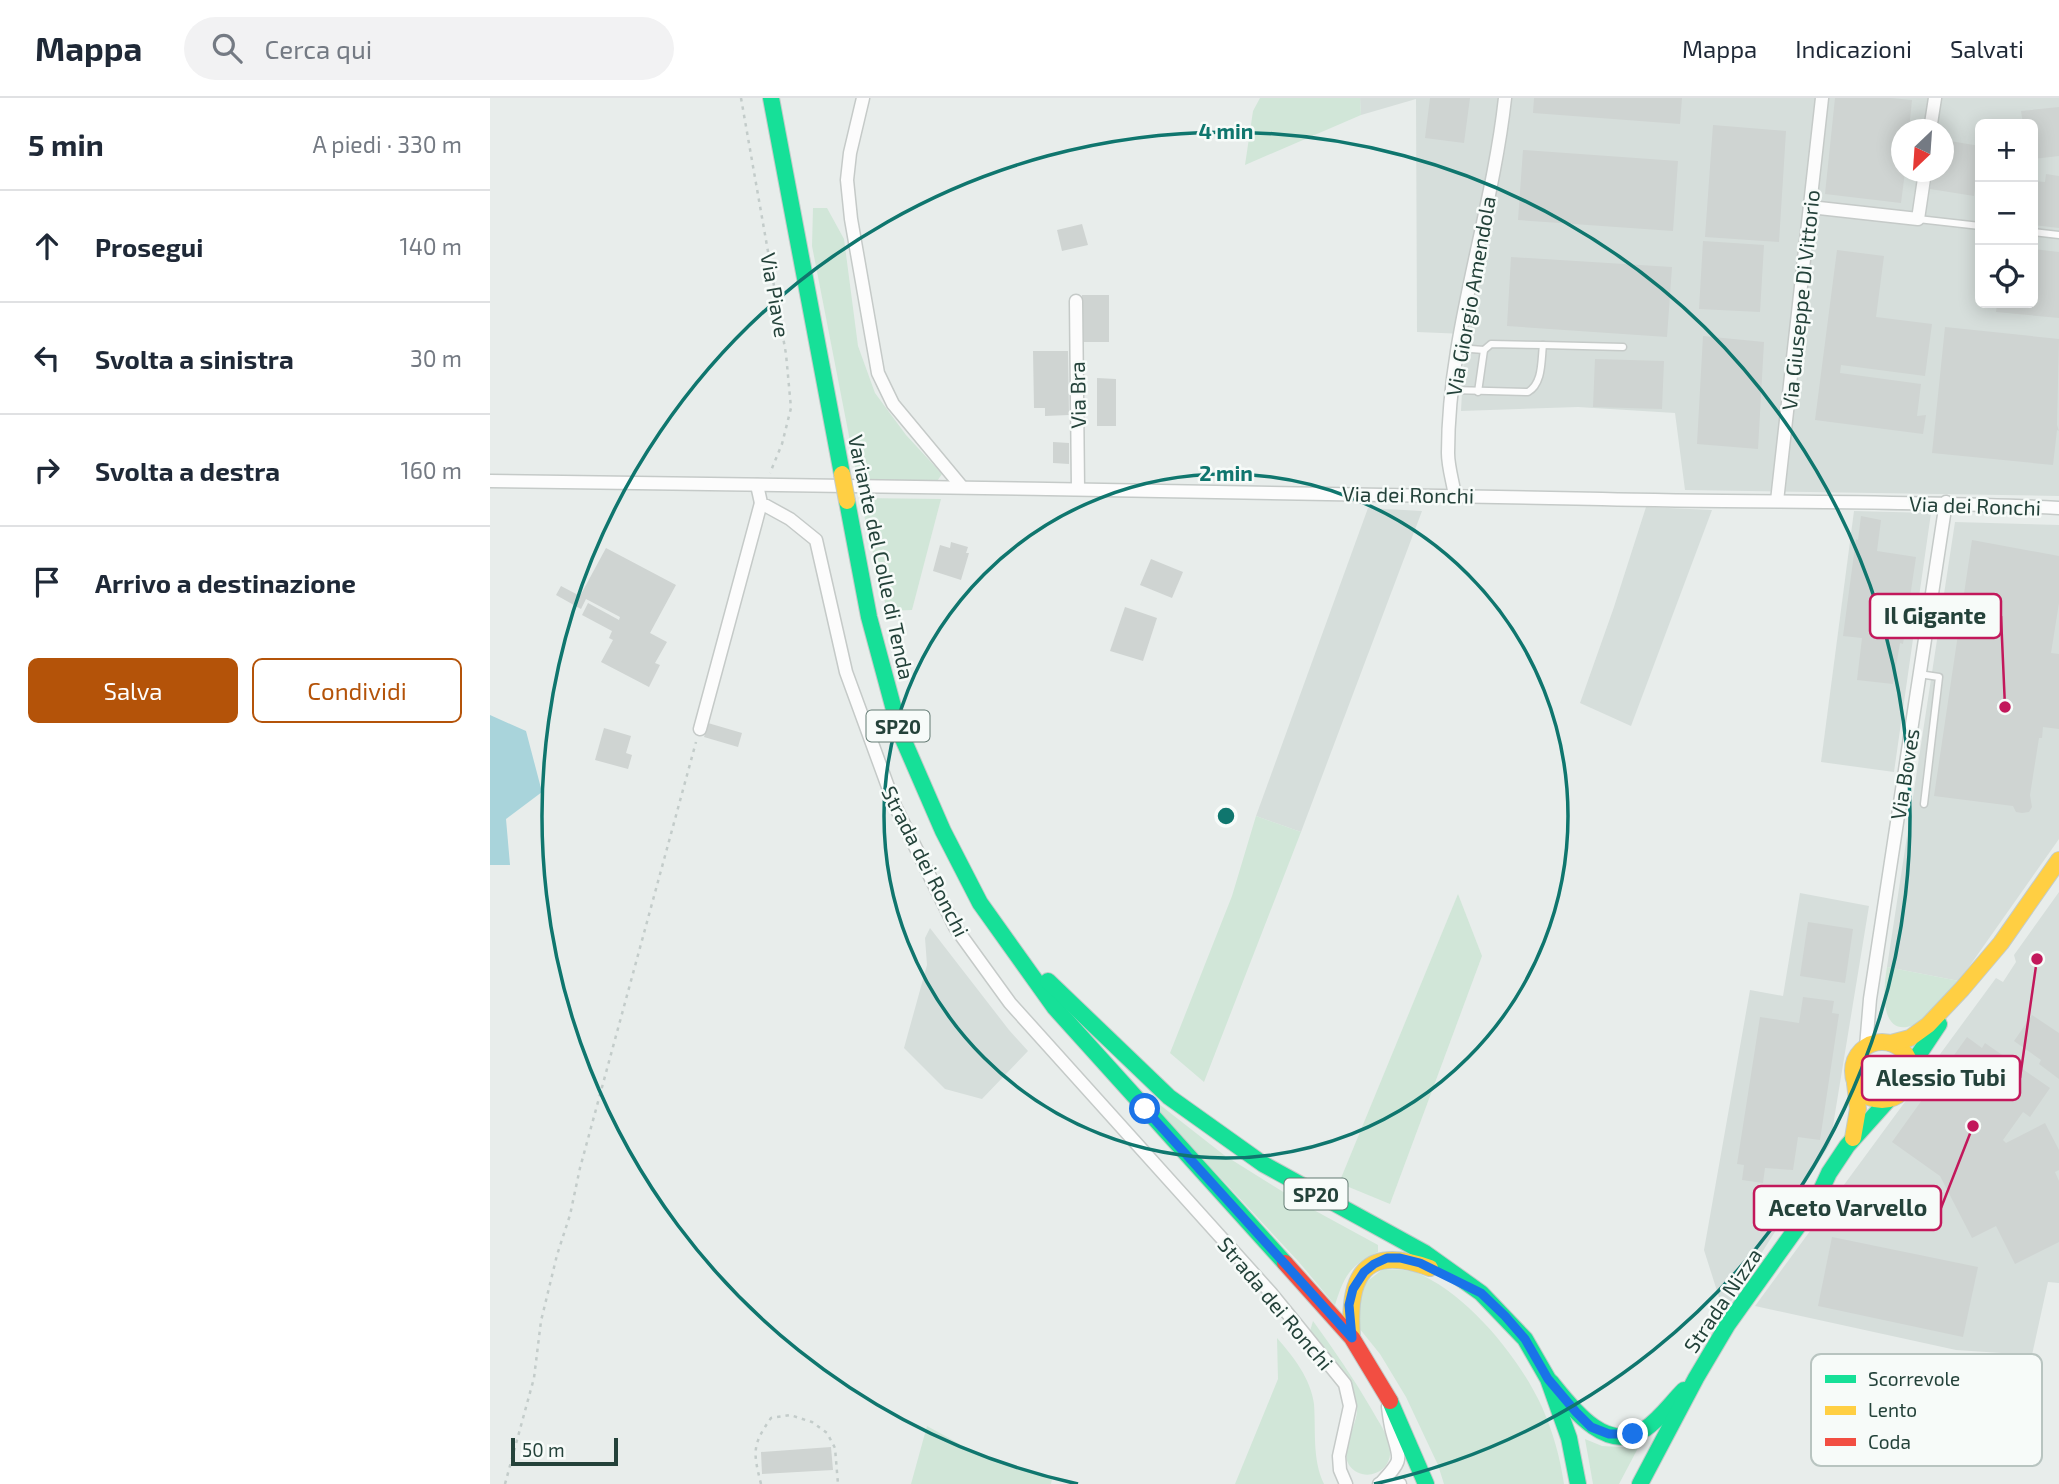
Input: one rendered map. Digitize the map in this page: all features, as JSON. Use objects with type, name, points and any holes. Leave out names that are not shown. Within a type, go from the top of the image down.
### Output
[{"type":"main road","name":"Variante del Colle di Tenda","points":[[771,98],[869,617],[900,732],[943,831],[980,904],[1055,1008],[1352,1338],[1396,1410],[1426,1484]]},
{"type":"main road","name":"Strada Nizza","points":[[1852,1141],[1858,1109],[1855,1061],[1866,1047],[1910,1038],[1928,1025],[2001,943],[2059,860]]},
{"type":"main road","name":"SP20","points":[[1000,934],[1169,1097],[1263,1164],[1425,1253],[1481,1293],[1525,1339],[1548,1379],[1569,1438],[1578,1484]]},
{"type":"main road","name":"Strada Nizza","points":[[1696,1378],[1728,1324],[1816,1201],[1824,1181],[1852,1141],[1889,1099],[1897,1096],[1909,1083],[1911,1066],[1962,989]]},
{"type":"main road","points":[[1891,1044],[1904,1052],[1911,1066]]},
{"type":"main road","points":[[1855,1079],[1858,1087],[1872,1098],[1889,1099]]},
{"type":"main road","name":"SP20","points":[[1352,1338],[1349,1316],[1353,1289],[1364,1272],[1381,1260],[1411,1260],[1481,1293]]},
{"type":"main road","points":[[1548,1379],[1591,1427],[1609,1434],[1623,1435],[1645,1429],[1696,1378]]},
{"type":"main road","points":[[1640,1484],[1696,1378]]},
{"type":"street","points":[[863,98],[850,153],[847,180],[851,219],[878,373],[893,404],[962,487]]},
{"type":"street","name":"Via Giorgio Amendola","points":[[1455,496],[1448,456],[1452,390],[1505,98]]},
{"type":"street","name":"Via Giuseppe Di Vittorio","points":[[1777,501],[1822,98]]},
{"type":"street","points":[[1932,119],[1935,98]]},
{"type":"street","points":[[1810,207],[1918,219],[1924,182]]},
{"type":"street","name":"Via Bra","points":[[1076,301],[1078,489]]},
{"type":"street","points":[[490,481],[757,485],[761,503],[700,730]]},
{"type":"street","name":"Via dei Ronchi","points":[[757,485],[1946,502],[2059,508]]},
{"type":"street","name":"Via Boves","points":[[1866,1047],[1870,999],[1946,502]]},
{"type":"street","name":"Strada dei Ronchi","points":[[761,503],[790,519],[816,540],[846,673],[895,806],[955,926],[1010,1003],[1270,1293],[1345,1384],[1350,1406],[1339,1456],[1340,1470],[1346,1484]]},
{"type":"street","points":[[1380,1484],[1395,1467],[1400,1452],[1392,1432],[1386,1395]]},
{"type":"street","points":[[1380,1484],[1400,1484]]},
{"type":"lane","points":[[1918,219],[1975,225]]},
{"type":"lane","points":[[2038,233],[2059,235]]},
{"type":"lane","points":[[1478,392],[1484,350],[1491,344],[1623,347]]},
{"type":"lane","points":[[1452,390],[1528,392],[1536,387],[1543,345]]},
{"type":"lane","points":[[1458,348],[1484,350]]},
{"type":"lane","points":[[1919,674],[1939,677],[1924,804]]},
{"type":"path","name":"Via Piave","points":[[741,98],[786,354],[791,408],[782,444],[769,475],[757,485]]},
{"type":"path","points":[[505,1484],[534,1378],[541,1321],[557,1255],[570,1216],[580,1168],[700,730]]},
{"type":"path","points":[[761,1484],[755,1457],[757,1437],[771,1418],[790,1415],[812,1422],[827,1433],[835,1448],[838,1484]]},
{"type":"shaded area","points":[[1360,98],[2059,98],[2059,496],[1685,490],[1675,413],[1578,407],[1461,411],[1465,334],[1417,332],[1416,99],[1361,115]]},
{"type":"shaded area","points":[[1646,507],[1712,510],[1631,726],[1580,703]]},
{"type":"shaded area","points":[[1368,508],[1422,511],[1301,832],[1256,816]]},
{"type":"shaded area","points":[[1854,511],[1931,513],[1894,772],[1821,762]]},
{"type":"shaded area","points":[[1955,522],[2059,525],[2059,839],[1959,981],[1887,967]]},
{"type":"shaded area","points":[[2059,892],[2059,1283],[2048,1282],[2032,1354],[1956,1350],[1755,1306],[1996,978],[2003,982],[2016,962],[2014,955]]},
{"type":"shaded area","points":[[1800,893],[1869,906],[1830,1144],[1724,1313],[1704,1250],[1750,990],[1783,996]]},
{"type":"shaded area","points":[[930,928],[1028,1051],[982,1099],[945,1089],[904,1048],[927,965],[925,938]]},
{"type":"green space","points":[[1260,98],[1360,98],[1361,115],[1245,165],[1253,111]]},
{"type":"green space","points":[[813,208],[827,208],[844,239],[858,346],[875,393],[906,435],[942,474],[935,484],[858,482],[812,246]]},
{"type":"green space","points":[[860,498],[941,499],[912,610],[887,611]]},
{"type":"green space","points":[[1256,816],[1301,832],[1204,1082],[1170,1053],[1232,896]]},
{"type":"green space","points":[[1458,894],[1482,956],[1390,1204],[1339,1183]]},
{"type":"green space","points":[[1887,967],[1959,981],[1924,1019],[1911,1026],[1900,1027],[1888,1016],[1886,1007]]},
{"type":"green space","points":[[1141,1090],[1224,1155],[1301,1203],[1378,1245],[1378,1252],[1349,1272],[1335,1305],[1298,1261]]},
{"type":"green space","points":[[1383,1269],[1415,1272],[1434,1282],[1472,1311],[1505,1348],[1542,1407],[1556,1445],[1564,1484],[1444,1484],[1438,1465],[1406,1397],[1380,1354],[1359,1328],[1356,1306],[1365,1283]]},
{"type":"green space","points":[[1313,1321],[1358,1387],[1387,1438],[1390,1457],[1382,1470],[1368,1475],[1361,1474],[1349,1465],[1346,1451],[1357,1415],[1355,1397],[1346,1377],[1310,1331]]},
{"type":"green space","points":[[1277,1338],[1300,1368],[1312,1395],[1316,1455],[1324,1484],[1235,1484],[1278,1379]]},
{"type":"green space","points":[[927,1426],[985,1458],[1052,1479],[1051,1484],[911,1484]]},
{"type":"green space","points":[[1585,1439],[1602,1446],[1638,1448],[1619,1484],[1593,1484]]},
{"type":"water","points":[[490,715],[526,731],[542,792],[506,819],[510,865],[490,865]]},
{"type":"building","points":[[1430,98],[1470,98],[1464,143],[1425,138]]},
{"type":"building","points":[[1534,98],[1682,98],[1680,124],[1533,113]]},
{"type":"building","points":[[1835,98],[1912,100],[1910,119],[1891,119],[1891,182],[1904,182],[1901,203],[1825,194]]},
{"type":"building","points":[[2059,107],[2059,156],[2038,158],[2038,119],[2022,119],[2021,111]]},
{"type":"building","points":[[1713,125],[1786,131],[1779,242],[1705,237]]},
{"type":"building","points":[[1954,142],[1975,145],[1974,196],[1930,189],[1931,182],[1954,182]]},
{"type":"building","points":[[1523,150],[1678,161],[1673,231],[1518,220]]},
{"type":"building","points":[[2046,174],[2059,176],[2059,228],[2038,226],[2038,181],[2045,182]]},
{"type":"building","points":[[1082,224],[1088,245],[1062,251],[1057,230]]},
{"type":"building","points":[[1703,241],[1764,245],[1760,312],[1699,309]]},
{"type":"building","points":[[1837,250],[1884,256],[1876,317],[1932,324],[1925,376],[1841,365],[1840,373],[1921,384],[1917,416],[1926,415],[1923,434],[1815,420]]},
{"type":"building","points":[[2038,250],[2059,252],[2059,318],[1996,312],[1996,308],[2038,308]]},
{"type":"building","points":[[1511,257],[1672,267],[1667,337],[1507,326]]},
{"type":"building","points":[[1082,295],[1109,295],[1109,342],[1082,342]]},
{"type":"building","points":[[1945,327],[2059,339],[2059,431],[2057,430],[2053,465],[1932,453]]},
{"type":"building","points":[[1703,336],[1764,342],[1758,449],[1697,444]]},
{"type":"building","points":[[1033,351],[1068,351],[1069,415],[1045,416],[1045,408],[1034,408]]},
{"type":"building","points":[[1595,359],[1664,361],[1662,409],[1593,407]]},
{"type":"building","points":[[1097,378],[1116,379],[1116,426],[1097,426]]},
{"type":"building","points":[[1053,442],[1069,443],[1069,464],[1053,463]]},
{"type":"building","points":[[1861,516],[1881,520],[1877,551],[1916,557],[1903,644],[1900,643],[1893,684],[1857,680],[1862,638],[1843,636]]},
{"type":"building","points":[[1972,540],[2059,556],[2059,603],[2051,653],[2059,654],[2059,729],[2043,727],[2042,738],[2039,738],[2030,795],[2032,807],[2029,812],[2016,812],[2013,806],[1934,796]]},
{"type":"building","points":[[951,542],[968,547],[966,553],[969,553],[961,580],[933,571],[940,545],[950,548]]},
{"type":"building","points":[[606,548],[676,585],[650,633],[667,642],[655,663],[660,665],[649,687],[601,662],[613,640],[609,638],[612,631],[582,615],[588,603],[619,620],[620,617],[586,599],[581,609],[556,595],[561,586],[580,596]]},
{"type":"building","points":[[1151,559],[1183,572],[1172,598],[1140,585]]},
{"type":"building","points":[[1125,607],[1157,618],[1143,661],[1110,651]]},
{"type":"building","points":[[708,723],[742,733],[738,747],[704,737]]},
{"type":"building","points":[[604,728],[631,736],[626,753],[632,755],[628,769],[595,760]]},
{"type":"building","points":[[1808,922],[1853,929],[1845,983],[1800,976]]},
{"type":"building","points":[[1803,997],[1834,1001],[1832,1013],[1839,1014],[1820,1140],[1798,1137],[1793,1170],[1765,1168],[1763,1183],[1742,1180],[1744,1165],[1737,1164],[1760,1017],[1799,1023]]},
{"type":"building","points":[[2032,1015],[2059,1033],[2059,1079],[2039,1064],[2041,1060],[2014,1041]]},
{"type":"building","points":[[1967,1037],[1982,1048],[1985,1043],[2050,1088],[2030,1117],[2023,1112],[2003,1140],[2006,1143],[2045,1123],[2059,1150],[2059,1170],[2055,1172],[2059,1181],[2059,1242],[2015,1264],[1996,1226],[1972,1238],[1940,1176],[1892,1142]]},
{"type":"building","points":[[1832,1237],[1978,1267],[1963,1337],[1818,1306]]},
{"type":"building","points":[[831,1447],[833,1470],[762,1474],[761,1452]]},
{"type":"traffic: fast","points":[[771,98],[842,474]]},
{"type":"traffic: fast","points":[[847,501],[869,617],[900,732],[943,831],[980,903],[1055,1008],[1285,1263]]},
{"type":"traffic: fast","points":[[1048,981],[1169,1097],[1263,1164],[1425,1253],[1481,1293],[1525,1339],[1548,1379],[1569,1438],[1578,1484]]},
{"type":"traffic: fast","points":[[1911,1066],[1939,1024]]},
{"type":"traffic: fast","points":[[1640,1484],[1728,1324],[1816,1201],[1829,1173],[1847,1146],[1889,1099]]},
{"type":"traffic: fast","points":[[1551,1382],[1591,1425],[1617,1437],[1631,1436],[1645,1429],[1661,1416],[1684,1390]]},
{"type":"traffic: fast","points":[[1390,1401],[1426,1484]]},
{"type":"traffic: slow","points":[[842,474],[847,501]]},
{"type":"traffic: slow","points":[[1891,1043],[1910,1038],[1928,1025],[1962,989],[2001,943],[2059,860]]},
{"type":"traffic: slow","points":[[1882,1042],[1893,1044],[1906,1055],[1911,1071],[1909,1082],[1898,1095],[1882,1100],[1871,1098],[1858,1087],[1853,1071],[1855,1060],[1866,1047],[1882,1042]]},
{"type":"traffic: slow","points":[[1853,1138],[1858,1109],[1855,1083]]},
{"type":"traffic: slow","points":[[1352,1337],[1353,1297],[1357,1282],[1365,1270],[1375,1263],[1390,1260],[1430,1268]]},
{"type":"traffic: jam","points":[[1285,1263],[1352,1338],[1390,1401]]},
{"type":"place","name":"Il Gigante","points":[[2005,707]]},
{"type":"place","name":"Alessio Tubi","points":[[2037,959]]},
{"type":"place","name":"Aceto Varvello","points":[[1973,1126]]},
{"type":"route","points":[[1145,1109],[1352,1338],[1349,1305],[1359,1277],[1374,1264],[1387,1258],[1420,1263],[1481,1293],[1505,1316],[1525,1339],[1548,1379],[1591,1427],[1609,1434],[1633,1434]]}]
